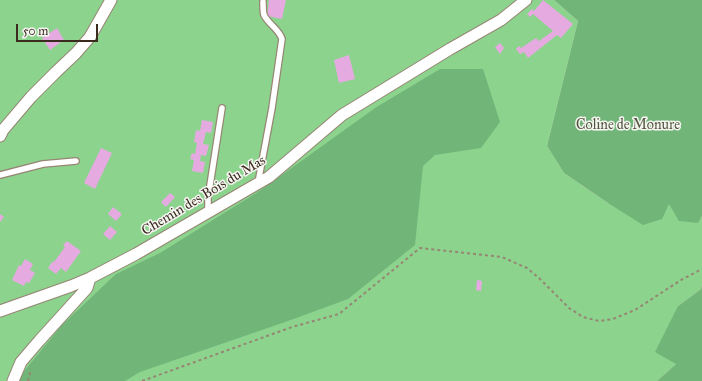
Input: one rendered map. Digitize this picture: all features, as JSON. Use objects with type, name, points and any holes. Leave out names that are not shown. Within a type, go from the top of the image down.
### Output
[{"type":"street","points":[[0,136],[3,130],[31,97],[76,53],[90,37],[111,0]]},
{"type":"street","name":"Chemin des Bois du Mas","points":[[0,311],[72,286],[90,278],[136,254],[258,184],[269,177],[342,115],[450,49],[501,20],[526,0]]},
{"type":"street","points":[[13,381],[21,362],[38,341],[87,288],[90,278]]},
{"type":"lane","points":[[258,184],[272,108],[282,39],[280,34],[264,14],[263,2]]},
{"type":"lane","points":[[208,213],[208,198],[222,108]]},
{"type":"lane","points":[[0,175],[43,164],[76,162]]},
{"type":"path","points":[[142,381],[292,327],[339,314],[420,248],[502,257],[527,268],[569,308],[583,317],[599,321],[613,319],[635,310],[681,280],[702,269]]},
{"type":"green space","points":[[0,0],[554,0],[578,21],[547,146],[564,173],[608,203],[669,203],[697,223],[702,216],[702,285],[701,289],[678,306],[676,364],[657,381],[0,381]]},
{"type":"green space","name":"Coline de Monure","points":[[554,0],[702,0],[702,216],[698,223],[679,221],[669,204],[662,219],[643,225],[564,173],[547,146],[578,21]]},
{"type":"green space","points":[[440,69],[483,69],[500,122],[481,148],[435,155],[423,166],[415,245],[348,299],[140,372],[125,381],[16,381],[62,325],[116,274],[160,253],[261,190],[375,108]]},
{"type":"green space","points":[[702,285],[702,381],[657,381],[676,364],[655,352],[678,306],[701,289]]},
{"type":"building","points":[[269,0],[286,0],[282,19],[267,16]]},
{"type":"building","points":[[543,0],[573,24],[561,38],[557,35],[528,58],[524,52],[520,54],[516,49],[519,46],[521,48],[536,38],[539,41],[553,31],[533,14],[530,17],[527,14],[532,9],[534,11]]},
{"type":"building","points":[[57,28],[64,40],[50,50],[42,38]]},
{"type":"building","points":[[500,43],[504,48],[500,54],[495,47]]},
{"type":"building","points":[[349,55],[355,79],[339,83],[334,60]]},
{"type":"building","points":[[202,120],[213,122],[211,133],[206,132],[203,144],[209,145],[206,156],[201,155],[200,161],[205,162],[203,173],[192,171],[194,160],[190,159],[192,153],[195,154],[197,143],[194,142],[196,130],[200,131]]},
{"type":"building","points":[[101,148],[112,153],[95,189],[84,183]]},
{"type":"building","points":[[170,193],[175,197],[166,207],[161,202]]},
{"type":"building","points":[[113,207],[122,214],[116,221],[108,214]]},
{"type":"building","points":[[0,214],[4,217],[0,222]]},
{"type":"building","points":[[110,226],[117,232],[110,240],[103,234]]},
{"type":"building","points":[[67,241],[81,251],[66,272],[61,268],[56,274],[48,268],[65,247],[63,245]]},
{"type":"building","points":[[25,259],[33,264],[30,270],[35,273],[29,283],[26,282],[24,286],[12,280],[19,265],[21,266]]},
{"type":"building","points":[[477,280],[482,281],[481,291],[476,290]]}]
